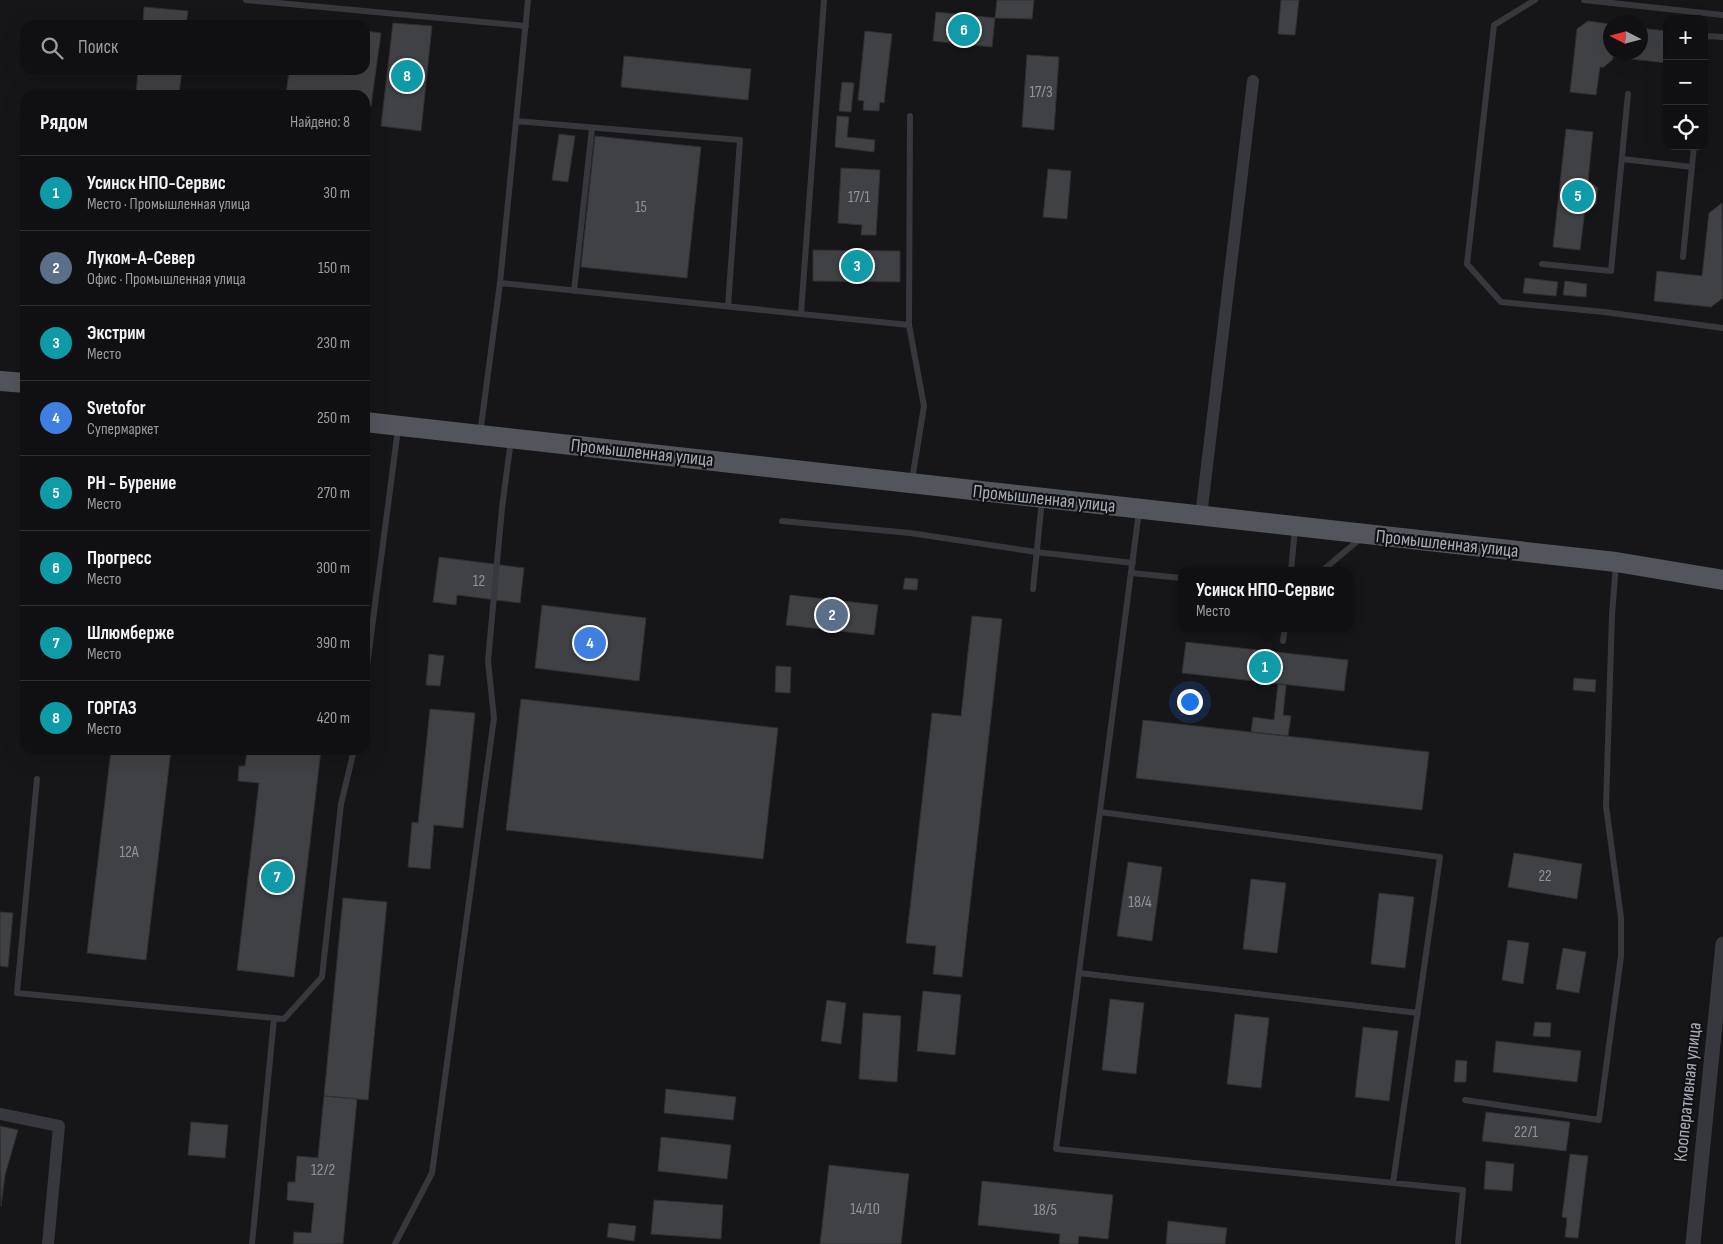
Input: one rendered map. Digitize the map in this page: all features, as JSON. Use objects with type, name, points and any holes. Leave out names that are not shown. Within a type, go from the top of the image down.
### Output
[{"type":"main road","points":[[0,381],[20,383]]},
{"type":"main road","name":"Промышленная улица","points":[[370,423],[1616,562],[1723,580]]},
{"type":"street","points":[[1201,516],[1253,81]]},
{"type":"street","name":"Кооперативная улица","points":[[1693,1244],[1723,944]]},
{"type":"street","points":[[0,1114],[59,1126],[48,1244]]},
{"type":"lane","points":[[246,0],[526,26]]},
{"type":"lane","points":[[480,435],[500,283],[528,0]]},
{"type":"lane","points":[[801,314],[824,0]]},
{"type":"lane","points":[[1535,0],[1494,25],[1467,264],[1501,302],[1604,312],[1723,328]]},
{"type":"lane","points":[[1584,0],[1723,15]]},
{"type":"lane","points":[[1708,36],[1723,37]]},
{"type":"lane","points":[[1542,264],[1611,271],[1628,94]]},
{"type":"lane","points":[[910,116],[909,325],[924,406],[912,484]]},
{"type":"lane","points":[[516,121],[740,140],[728,306]]},
{"type":"lane","points":[[574,291],[592,128]]},
{"type":"lane","points":[[1683,257],[1694,150]]},
{"type":"lane","points":[[1622,159],[1692,167]]},
{"type":"lane","points":[[500,283],[909,325]]},
{"type":"lane","points":[[370,642],[398,426]]},
{"type":"lane","points":[[395,1244],[432,1173],[494,718],[488,661],[502,508],[511,438]]},
{"type":"lane","points":[[1032,589],[1042,498]]},
{"type":"lane","points":[[1140,510],[1056,1149],[1463,1190],[1458,1244]]},
{"type":"lane","points":[[782,521],[910,533],[1036,552],[1133,563]]},
{"type":"lane","points":[[1291,567],[1296,527]]},
{"type":"lane","points":[[1327,567],[1365,535]]},
{"type":"lane","points":[[1465,1100],[1598,1120],[1622,956],[1621,918],[1606,806],[1612,615],[1616,562]]},
{"type":"lane","points":[[1132,573],[1178,578]]},
{"type":"lane","points":[[1283,641],[1284,632]]},
{"type":"lane","points":[[37,779],[17,993],[284,1019],[322,977],[341,804],[353,755]]},
{"type":"lane","points":[[1100,812],[1440,857],[1393,1183]]},
{"type":"lane","points":[[1079,973],[1418,1013]]},
{"type":"lane","points":[[252,1244],[274,1019]]},
{"type":"building","points":[[997,0],[1034,0],[1032,19],[995,18]]},
{"type":"building","points":[[1281,0],[1299,0],[1295,35],[1278,34]]},
{"type":"building","points":[[144,7],[188,11],[187,20],[143,20]]},
{"type":"building","points":[[936,12],[995,18],[992,47],[933,41]]},
{"type":"building","points":[[1588,21],[1603,23],[1603,60],[1612,60],[1604,67],[1600,67],[1596,95],[1570,92],[1577,29]]},
{"type":"building","points":[[393,23],[432,26],[421,131],[381,126]]},
{"type":"building","points":[[1648,29],[1663,31],[1663,63],[1640,60],[1648,60]]},
{"type":"building","points":[[865,31],[892,34],[884,103],[880,102],[879,111],[863,110],[864,101],[858,100]]},
{"type":"building","points":[[370,32],[381,33],[371,106],[370,90],[287,90],[288,75],[370,75]]},
{"type":"building","points":[[1027,55],[1059,57],[1054,130],[1022,127]]},
{"type":"building","points":[[624,56],[751,69],[748,100],[621,87]]},
{"type":"building","points":[[138,75],[181,75],[180,90],[136,90]]},
{"type":"building","points":[[842,82],[854,83],[851,112],[839,111]]},
{"type":"building","points":[[837,116],[849,117],[847,137],[875,140],[874,152],[835,147]]},
{"type":"building","points":[[1566,129],[1593,132],[1588,181],[1598,188],[1596,204],[1585,209],[1580,250],[1553,247]]},
{"type":"building","points":[[559,134],[575,136],[568,182],[552,180]]},
{"type":"building","points":[[595,136],[701,147],[687,278],[581,267]]},
{"type":"building","points":[[841,168],[880,170],[876,235],[861,235],[862,225],[838,223]]},
{"type":"building","points":[[1048,169],[1071,171],[1067,219],[1043,217]]},
{"type":"building","points":[[1722,203],[1723,298],[1711,307],[1654,301],[1657,271],[1702,276],[1709,213]]},
{"type":"building","points":[[813,250],[900,251],[900,282],[813,281]]},
{"type":"building","points":[[1525,278],[1558,282],[1556,296],[1523,293]]},
{"type":"building","points":[[1565,281],[1587,284],[1586,297],[1563,295]]},
{"type":"building","points":[[439,557],[524,568],[520,603],[457,595],[456,605],[433,602]]},
{"type":"building","points":[[905,578],[918,579],[917,590],[903,589]]},
{"type":"building","points":[[790,595],[878,605],[874,635],[786,625]]},
{"type":"building","points":[[542,605],[646,618],[639,681],[535,668]]},
{"type":"building","points":[[972,616],[1002,619],[962,977],[933,974],[936,946],[906,943],[932,713],[961,716]]},
{"type":"building","points":[[1186,642],[1348,660],[1344,691],[1182,673]]},
{"type":"building","points":[[429,654],[444,656],[440,686],[426,685]]},
{"type":"building","points":[[776,666],[791,667],[790,693],[775,692]]},
{"type":"building","points":[[1574,678],[1596,680],[1595,692],[1573,690]]},
{"type":"building","points":[[1278,684],[1286,685],[1283,715],[1291,716],[1288,736],[1251,732],[1253,717],[1274,720]]},
{"type":"building","points":[[521,699],[778,728],[763,859],[506,830]]},
{"type":"building","points":[[430,709],[475,713],[463,828],[434,825],[430,869],[408,867],[412,822],[418,823]]},
{"type":"building","points":[[1143,720],[1429,752],[1422,810],[1136,778]]},
{"type":"building","points":[[110,755],[170,755],[146,960],[87,953]]},
{"type":"building","points":[[246,755],[320,755],[294,977],[237,970],[259,783],[238,781],[239,766],[245,766]]},
{"type":"building","points":[[1514,853],[1582,864],[1577,899],[1508,887]]},
{"type":"building","points":[[1128,862],[1162,867],[1152,941],[1117,936]]},
{"type":"building","points":[[1251,879],[1286,883],[1277,953],[1243,949]]},
{"type":"building","points":[[1379,893],[1414,897],[1405,968],[1371,964]]},
{"type":"building","points":[[343,898],[387,902],[368,1100],[324,1096]]},
{"type":"building","points":[[0,912],[13,913],[8,967],[0,966]]},
{"type":"building","points":[[1508,940],[1529,943],[1523,984],[1502,980]]},
{"type":"building","points":[[1563,948],[1586,952],[1579,993],[1556,989]]},
{"type":"building","points":[[923,991],[961,995],[955,1055],[917,1051]]},
{"type":"building","points":[[1110,999],[1144,1003],[1136,1074],[1102,1070]]},
{"type":"building","points":[[827,1000],[846,1003],[841,1044],[821,1041]]},
{"type":"building","points":[[863,1013],[901,1016],[897,1082],[859,1079]]},
{"type":"building","points":[[1235,1014],[1269,1018],[1261,1088],[1227,1084]]},
{"type":"building","points":[[1535,1022],[1551,1023],[1550,1037],[1533,1036]]},
{"type":"building","points":[[1363,1027],[1398,1031],[1389,1101],[1355,1097]]},
{"type":"building","points":[[1496,1041],[1581,1051],[1577,1082],[1493,1072]]},
{"type":"building","points":[[1456,1060],[1467,1061],[1466,1082],[1454,1082]]},
{"type":"building","points":[[666,1089],[736,1097],[733,1120],[664,1113]]},
{"type":"building","points":[[324,1096],[357,1099],[343,1244],[293,1244],[294,1232],[311,1233],[314,1203],[287,1200],[288,1182],[295,1182],[297,1156],[318,1158]]},
{"type":"building","points":[[1486,1112],[1570,1122],[1566,1151],[1482,1141]]},
{"type":"building","points":[[191,1122],[228,1125],[225,1158],[188,1155]]},
{"type":"building","points":[[0,1126],[18,1130],[5,1175],[1,1206]]},
{"type":"building","points":[[661,1137],[731,1145],[727,1179],[658,1171]]},
{"type":"building","points":[[1570,1154],[1588,1156],[1578,1238],[1565,1237],[1567,1218],[1562,1217]]},
{"type":"building","points":[[1486,1161],[1514,1164],[1512,1191],[1484,1189]]},
{"type":"building","points":[[829,1165],[909,1174],[901,1244],[820,1244]]},
{"type":"building","points":[[982,1181],[1113,1195],[1108,1239],[1079,1236],[1078,1244],[1059,1244],[1060,1234],[978,1225]]},
{"type":"building","points":[[654,1200],[723,1205],[721,1239],[651,1234]]},
{"type":"building","points":[[1168,1221],[1227,1228],[1225,1244],[1166,1244]]},
{"type":"building","points":[[609,1223],[636,1226],[634,1241],[607,1237]]},
{"type":"place","name":"Прогресс","points":[[964,30]]},
{"type":"place","name":"ГОРГАЗ","points":[[407,76]]},
{"type":"place","name":"РН - Бурение","points":[[1578,196]]},
{"type":"place","name":"Экстрим","points":[[857,266]]},
{"type":"place","name":"Луком-А-Север","points":[[832,615]]},
{"type":"place","name":"Svetofor","points":[[590,643]]},
{"type":"place","name":"Усинск НПО-Сервис","points":[[1265,667]]},
{"type":"place","name":"Шлюмберже","points":[[277,877]]}]
